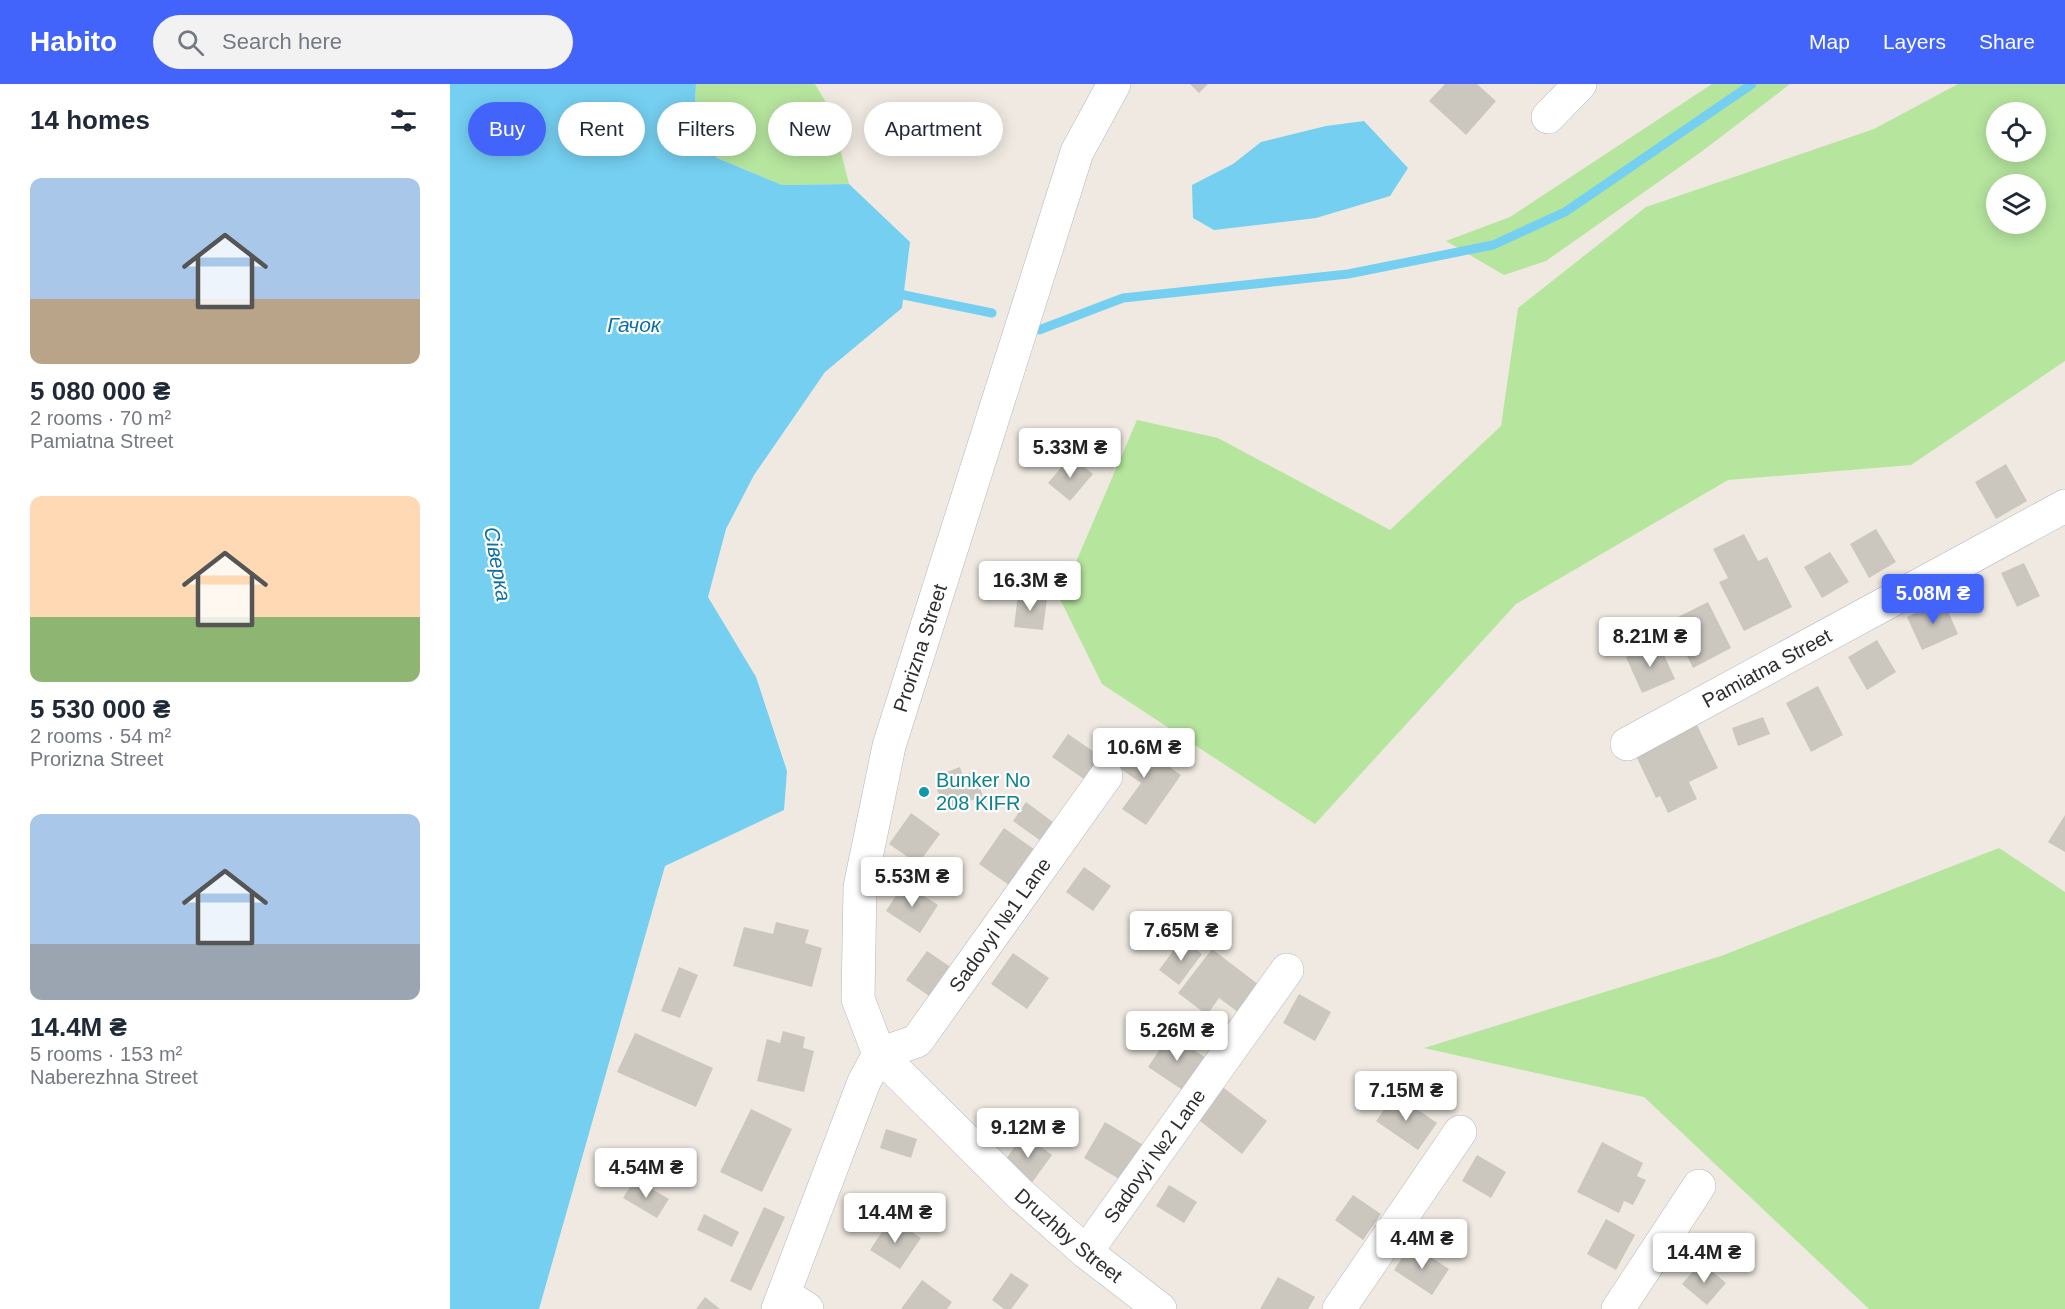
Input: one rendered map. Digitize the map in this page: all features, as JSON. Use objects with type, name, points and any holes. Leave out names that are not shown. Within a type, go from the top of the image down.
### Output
[{"type":"street","name":"Prorizna Street","points":[[879,1054],[858,999],[860,887],[889,746],[1077,153],[1114,84]]},
{"type":"street","points":[[1548,117],[1580,84]]},
{"type":"street","name":"Pamiatna Street","points":[[1627,744],[2065,506]]},
{"type":"street","name":"Sadovyi №1 Lane","points":[[879,1054],[917,1041],[1106,776]]},
{"type":"street","name":"Sadovyi №2 Lane","points":[[1086,1252],[1287,970]]},
{"type":"street","name":"Druzhby Street","points":[[879,1054],[1021,1194],[1086,1252],[1160,1309]]},
{"type":"street","points":[[790,1304],[864,1082],[879,1054]]},
{"type":"street","points":[[1339,1309],[1460,1132]]},
{"type":"street","points":[[1618,1309],[1699,1186]]},
{"type":"green space","points":[[696,84],[815,84],[826,102],[768,102],[768,156],[842,156],[849,184],[782,185],[717,158],[716,156],[756,156],[756,102],[695,102]]},
{"type":"green space","points":[[1712,84],[1790,84],[1701,152],[1546,261],[1504,275],[1446,241],[1510,217]]},
{"type":"green space","points":[[1958,84],[2065,84],[2065,361],[1911,465],[1728,480],[1516,604],[1315,824],[1102,684],[1060,599],[1137,420],[1218,438],[1390,530],[1501,426],[1518,308],[1646,207],[1874,129]]},
{"type":"green space","points":[[1999,848],[2065,892],[2065,1309],[1869,1309],[1644,1097],[1424,1048],[1721,956]]},
{"type":"water","name":"Гачок","points":[[450,84],[696,84],[695,102],[657,102],[657,156],[716,156],[782,185],[849,184],[910,242],[902,308],[825,372],[754,475],[726,529],[708,597],[756,677],[787,771],[784,810],[665,866],[539,1309],[450,1309]]},
{"type":"water","points":[[1364,121],[1408,168],[1390,196],[1316,218],[1214,230],[1193,218],[1192,185],[1233,164],[1261,142],[1326,126]]},
{"type":"building","points":[[1190,84],[1208,84],[1199,93]]},
{"type":"building","points":[[1445,84],[1477,84],[1496,101],[1466,135],[1429,101]]},
{"type":"building","points":[[1071,456],[1093,474],[1070,501],[1048,483]]},
{"type":"building","points":[[2006,464],[2027,501],[1996,519],[1975,482]]},
{"type":"building","points":[[1876,529],[1896,562],[1869,578],[1850,544]]},
{"type":"building","points":[[1744,534],[1758,561],[1767,557],[1792,607],[1744,631],[1719,582],[1728,578],[1713,549]]},
{"type":"building","points":[[1830,552],[1849,582],[1822,598],[1804,567]]},
{"type":"building","points":[[2024,563],[2040,596],[2017,607],[2001,573]]},
{"type":"building","points":[[1018,594],[1047,598],[1043,630],[1014,627]]},
{"type":"building","points":[[1943,600],[1958,634],[1922,650],[1907,617]]},
{"type":"building","points":[[1708,602],[1731,648],[1693,668],[1670,621]]},
{"type":"building","points":[[1877,640],[1896,672],[1867,690],[1848,657]]},
{"type":"building","points":[[1658,642],[1675,679],[1642,693],[1626,657]]},
{"type":"building","points":[[1818,686],[1843,735],[1811,752],[1786,703]]},
{"type":"building","points":[[1763,717],[1770,734],[1738,746],[1732,728]]},
{"type":"building","points":[[1697,725],[1718,768],[1689,782],[1697,799],[1668,813],[1660,796],[1656,798],[1635,754]]},
{"type":"building","points":[[1068,734],[1100,756],[1084,779],[1052,757]]},
{"type":"building","points":[[1125,736],[1181,775],[1146,825],[1122,809],[1141,783],[1108,760]]},
{"type":"building","points":[[960,767],[963,776],[973,772],[983,796],[945,810],[936,787],[940,785],[936,776]]},
{"type":"building","points":[[1026,802],[1061,828],[1048,846],[1013,821]]},
{"type":"building","points":[[911,813],[940,834],[918,864],[889,844]]},
{"type":"building","points":[[2065,815],[2065,852],[2048,842]]},
{"type":"building","points":[[1004,828],[1041,854],[1016,890],[979,864]]},
{"type":"building","points":[[1084,867],[1111,886],[1093,911],[1066,892]]},
{"type":"building","points":[[904,883],[938,905],[920,933],[886,911]]},
{"type":"building","points":[[776,922],[809,930],[805,943],[822,948],[812,987],[733,966],[744,927],[773,934]]},
{"type":"building","points":[[1182,939],[1202,954],[1179,985],[1159,970]]},
{"type":"building","points":[[1212,949],[1263,988],[1243,1016],[1219,998],[1207,1015],[1178,993]]},
{"type":"building","points":[[927,951],[952,968],[932,998],[906,980]]},
{"type":"building","points":[[1013,953],[1049,978],[1027,1009],[991,984]]},
{"type":"building","points":[[679,967],[698,975],[680,1018],[661,1011]]},
{"type":"building","points":[[1299,994],[1331,1012],[1315,1041],[1283,1023]]},
{"type":"building","points":[[783,1031],[805,1037],[803,1048],[814,1051],[804,1092],[757,1081],[767,1039],[780,1043]]},
{"type":"building","points":[[635,1033],[713,1068],[696,1107],[617,1072]]},
{"type":"building","points":[[1170,1034],[1206,1058],[1184,1091],[1148,1067]]},
{"type":"building","points":[[1220,1085],[1267,1121],[1242,1154],[1195,1117]]},
{"type":"building","points":[[1395,1094],[1437,1123],[1418,1150],[1376,1121]]},
{"type":"building","points":[[751,1109],[792,1129],[762,1192],[720,1172]]},
{"type":"building","points":[[1105,1122],[1150,1149],[1129,1185],[1084,1158]]},
{"type":"building","points":[[886,1129],[917,1139],[911,1158],[880,1148]]},
{"type":"building","points":[[1024,1134],[1052,1155],[1031,1184],[1003,1163]]},
{"type":"building","points":[[1602,1142],[1643,1163],[1637,1176],[1646,1180],[1633,1205],[1624,1201],[1619,1213],[1577,1192]]},
{"type":"building","points":[[1477,1155],[1506,1172],[1491,1198],[1462,1181]]},
{"type":"building","points":[[635,1179],[669,1199],[657,1218],[623,1198]]},
{"type":"building","points":[[1169,1185],[1197,1202],[1184,1223],[1156,1206]]},
{"type":"building","points":[[1353,1195],[1381,1214],[1363,1240],[1335,1220]]},
{"type":"building","points":[[764,1207],[785,1217],[751,1291],[730,1281]]},
{"type":"building","points":[[704,1214],[739,1232],[732,1247],[697,1230]]},
{"type":"building","points":[[891,1218],[921,1238],[900,1269],[870,1250]]},
{"type":"building","points":[[1606,1219],[1635,1235],[1616,1270],[1587,1254]]},
{"type":"building","points":[[1411,1244],[1449,1269],[1432,1295],[1394,1270]]},
{"type":"building","points":[[1701,1262],[1726,1283],[1707,1305],[1682,1284]]},
{"type":"building","points":[[1011,1273],[1029,1285],[1011,1309],[1004,1309],[992,1300]]},
{"type":"building","points":[[1278,1277],[1315,1297],[1308,1309],[1260,1309]]},
{"type":"building","points":[[922,1280],[952,1302],[947,1309],[901,1309]]},
{"type":"building","points":[[705,1297],[720,1309],[696,1309]]},
{"type":"waterway","points":[[1039,330],[1123,298],[1348,274],[1493,245],[1565,212],[1752,84]]},
{"type":"waterway","points":[[894,293],[992,313]]},
{"type":"place","name":"Bunker No 208 KIFR","points":[[924,792]]},
{"type":"water label","name":"Сіверка","points":[[498,564]]}]
